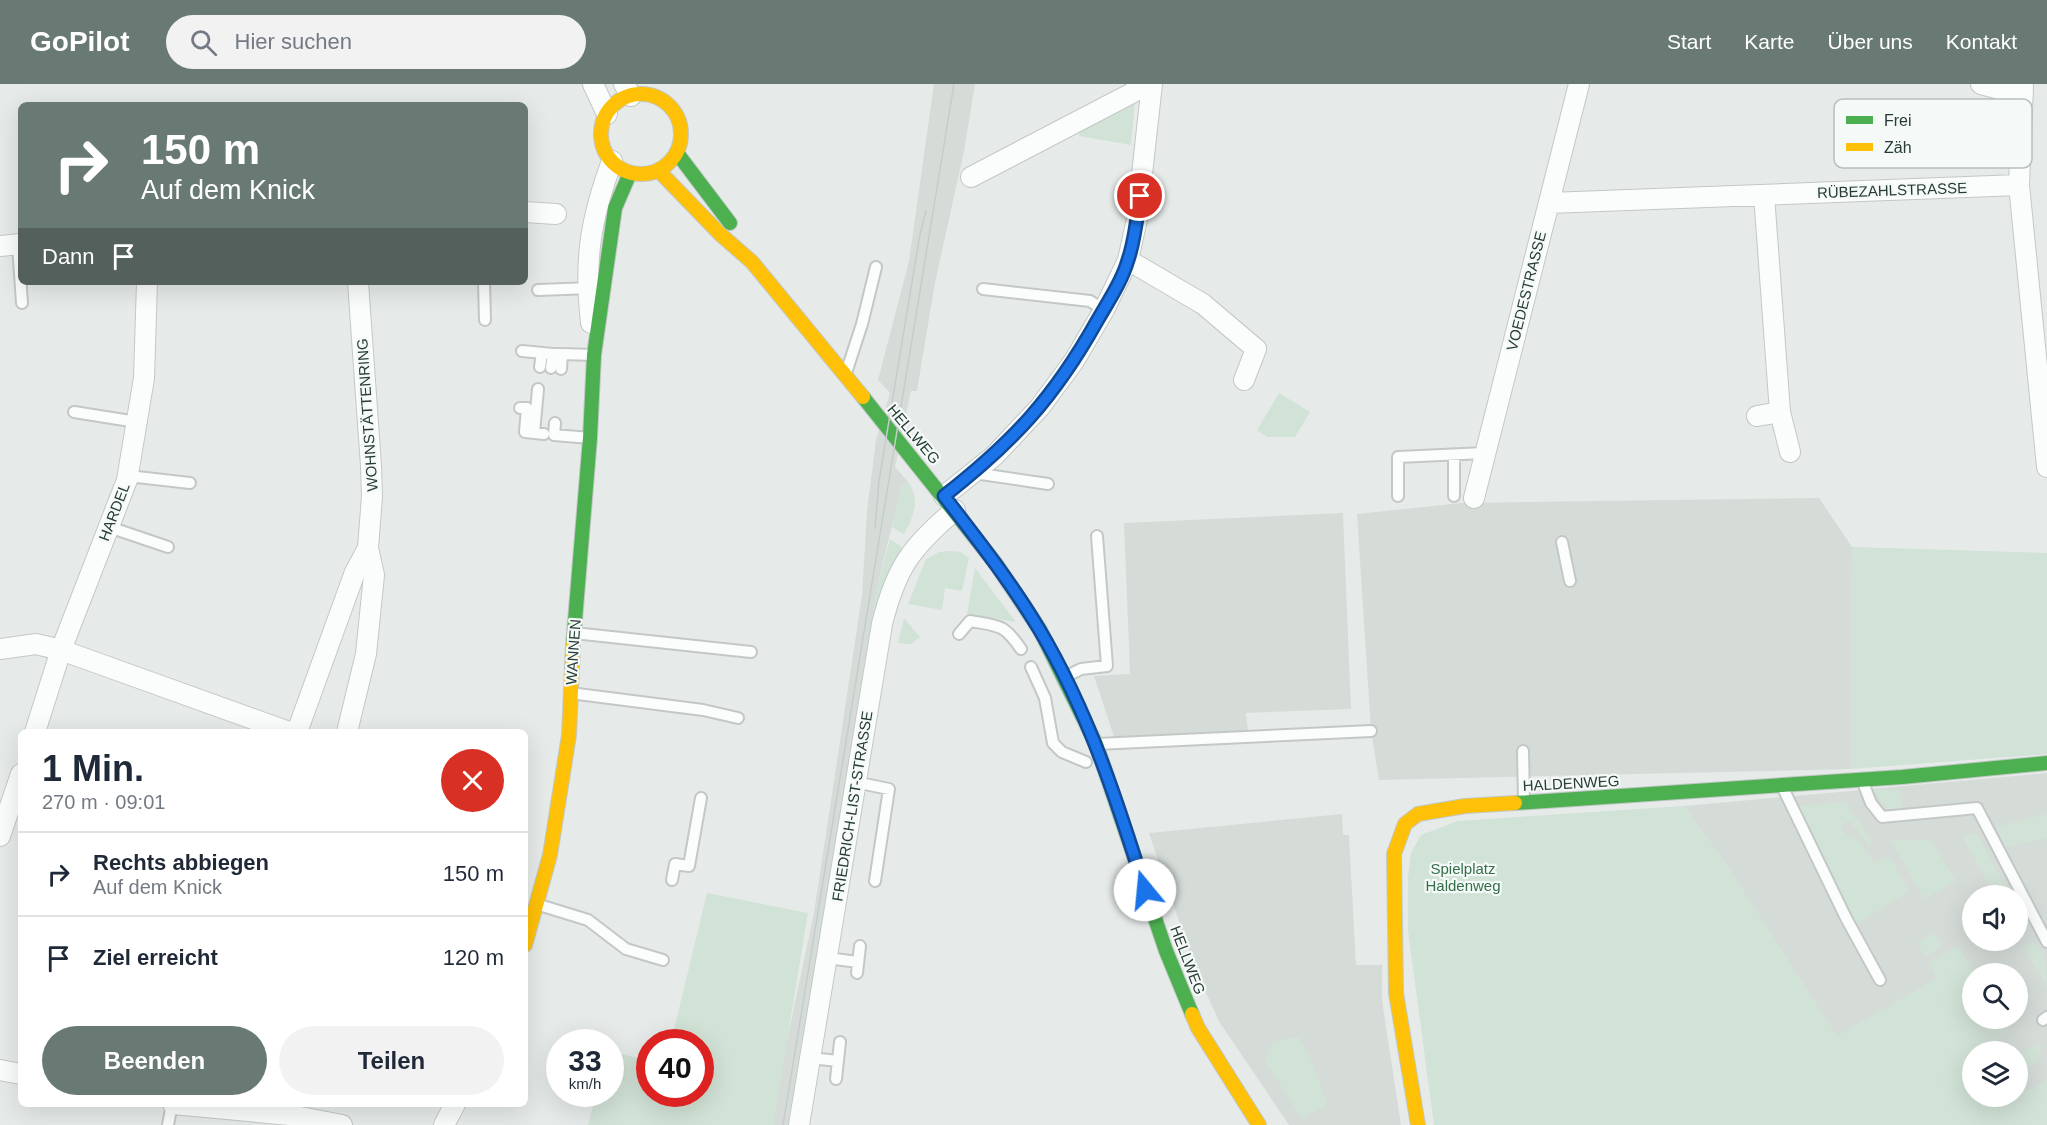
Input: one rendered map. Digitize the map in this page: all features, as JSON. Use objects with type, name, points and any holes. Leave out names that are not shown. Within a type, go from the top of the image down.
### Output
[{"type":"street","points":[[593,84],[607,114]]},
{"type":"street","points":[[971,177],[1132,93],[1143,84]]},
{"type":"street","name":"FRIEDRICH-LIST-STRASSE","points":[[799,1125],[882,624],[894,584],[915,546],[973,473],[994,456],[1040,407],[1074,361],[1104,310],[1128,260],[1143,174],[1152,84]]},
{"type":"street","name":"VOEDESTRASSE","points":[[1474,498],[1579,84]]},
{"type":"street","points":[[1981,84],[2023,89]]},
{"type":"street","points":[[640,90],[672,99],[681,127],[681,140],[677,153],[658,170],[640,174],[630,173],[612,161],[601,138],[607,114],[613,106],[640,90]]},
{"type":"street","name":"HELLWEG","points":[[677,153],[731,224],[752,262]]},
{"type":"street","name":"WANNEN","points":[[528,934],[549,858],[569,735],[573,633],[590,438],[594,355],[596,288],[590,230],[596,204],[612,161]]},
{"type":"street","points":[[2020,168],[2019,185],[2047,467]]},
{"type":"street","name":"HELLWEG","points":[[658,170],[720,234],[752,262],[949,503],[1016,593],[1065,678],[1096,744],[1166,951],[1194,1020],[1259,1125]]},
{"type":"street","name":"WANNEN","points":[[596,288],[615,208],[630,173]]},
{"type":"street","name":"RÜBEZAHLSTRASSE","points":[[1549,203],[2019,185]]},
{"type":"street","points":[[1764,195],[1780,412],[1790,452]]},
{"type":"street","points":[[528,212],[556,214]]},
{"type":"street","points":[[1128,260],[1203,304],[1256,349],[1244,380]]},
{"type":"street","name":"HARDEL","points":[[36,729],[61,650],[128,476],[144,378],[147,285]]},
{"type":"street","name":"WOHNSTÄTTENRING","points":[[348,729],[366,654],[374,575],[368,548],[372,496],[371,466],[358,285]]},
{"type":"street","points":[[1757,416],[1780,412]]},
{"type":"street","name":"WOHNSTÄTTENRING","points":[[298,729],[356,572],[368,548]]},
{"type":"street","points":[[0,649],[36,644],[61,650],[281,729]]},
{"type":"street","name":"HALDENWEG","points":[[1418,1125],[1396,993],[1394,854],[1397,839],[1405,824],[1418,814],[1465,806],[1524,801],[1782,786],[2047,763]]},
{"type":"street","points":[[0,836],[18,783]]},
{"type":"street","points":[[0,1070],[18,1073]]},
{"type":"street","points":[[204,1107],[290,1115],[342,1125]]},
{"type":"street","points":[[444,1125],[453,1107]]},
{"type":"lane","points":[[13,245],[18,277]]},
{"type":"lane","points":[[845,376],[862,324],[876,267]]},
{"type":"lane","points":[[19,285],[22,303]]},
{"type":"lane","points":[[484,285],[485,320]]},
{"type":"lane","points":[[538,290],[596,288]]},
{"type":"lane","points":[[982,289],[1090,301],[1104,310]]},
{"type":"lane","points":[[522,351],[594,355]]},
{"type":"lane","points":[[552,354],[551,368],[552,354]]},
{"type":"lane","points":[[538,389],[547,429]]},
{"type":"lane","points":[[520,408],[527,408],[525,432],[547,429],[590,438]]},
{"type":"lane","points":[[74,412],[137,422]]},
{"type":"lane","points":[[1398,496],[1398,457],[1485,453]]},
{"type":"lane","points":[[1454,455],[1454,496]]},
{"type":"lane","points":[[973,473],[1048,484]]},
{"type":"lane","points":[[128,476],[190,483]]},
{"type":"lane","points":[[109,527],[168,547]]},
{"type":"lane","points":[[1065,678],[1082,669],[1107,666],[1097,536]]},
{"type":"lane","points":[[1562,542],[1570,581]]},
{"type":"lane","points":[[959,634],[970,621],[993,625],[1010,632],[1021,649]]},
{"type":"lane","points":[[573,633],[751,652]]},
{"type":"lane","points":[[1031,667],[1045,698],[1053,743],[1062,752],[1086,762]]},
{"type":"lane","points":[[570,693],[703,710],[738,718]]},
{"type":"lane","points":[[1096,744],[1371,731]]},
{"type":"lane","points":[[1523,751],[1524,801]]},
{"type":"lane","points":[[1862,780],[1871,803],[1882,817],[1977,808],[2047,942]]},
{"type":"lane","points":[[855,782],[889,789],[875,881]]},
{"type":"lane","points":[[1782,786],[1846,918],[1880,980]]},
{"type":"lane","points":[[672,880],[675,864],[689,866],[701,798]]},
{"type":"lane","points":[[536,904],[588,920],[626,949],[663,960]]},
{"type":"lane","points":[[827,958],[857,967],[860,946]]},
{"type":"lane","points":[[836,1079],[840,1042]]},
{"type":"lane","points":[[810,1058],[838,1061]]},
{"type":"lane","points":[[168,1125],[171,1107]]},
{"type":"shaded area","points":[[934,84],[975,84],[964,151],[935,283],[917,391],[911,391],[895,467],[909,483],[903,484],[901,489],[877,588],[788,1125],[773,1125],[781,1068],[814,913],[862,595],[867,511],[876,440],[890,393],[878,380],[909,261]]},
{"type":"shaded area","points":[[1819,498],[1852,547],[1851,769],[1379,780],[1371,731],[1357,514],[1461,503]]},
{"type":"shaded area","points":[[1343,513],[1351,709],[1246,713],[1248,731],[1114,737],[1094,676],[1130,674],[1124,523]]},
{"type":"shaded area","points":[[2047,773],[2047,1125],[1893,1125],[1725,863],[1684,806]]},
{"type":"shaded area","points":[[1342,814],[1343,835],[1349,835],[1356,965],[1382,965],[1382,1000],[1401,1125],[1289,1125],[1220,1023],[1197,974],[1149,833]]},
{"type":"green space","points":[[1135,101],[1131,145],[1079,136],[1080,129]]},
{"type":"green space","points":[[1279,393],[1310,412],[1295,437],[1267,437],[1257,430]]},
{"type":"green space","points":[[909,483],[915,502],[911,521],[904,534],[892,527],[901,489],[903,484]]},
{"type":"green space","points":[[890,539],[902,547],[887,575],[877,607],[823,907],[877,588]]},
{"type":"green space","points":[[1852,547],[2047,553],[2047,754],[1851,769]]},
{"type":"green space","points":[[939,552],[961,552],[969,558],[962,591],[945,588],[942,610],[908,604],[926,559]]},
{"type":"green space","points":[[975,568],[1016,622],[967,614]]},
{"type":"green space","points":[[904,618],[920,637],[911,644],[898,643]]},
{"type":"green space","points":[[1872,789],[1900,791],[1902,805],[1900,809],[1889,810]]},
{"type":"green space","points":[[1845,802],[1873,842],[1869,846],[1849,820],[1841,826],[1849,839],[1855,836],[1875,863],[1890,856],[1909,891],[1855,925],[1799,806]]},
{"type":"green space","name":"Spielplatz Haldenweg","points":[[1684,806],[1725,863],[1837,1036],[1937,978],[1929,963],[1958,946],[1968,963],[1962,963],[1962,1029],[2007,1029],[2008,1031],[1996,1041],[1962,1041],[1962,1107],[2028,1107],[2028,1090],[2047,1080],[2047,1125],[1434,1125],[1408,930],[1408,877],[1411,853],[1421,835],[1458,821]]},
{"type":"green space","points":[[2047,814],[2047,838],[2005,847],[1996,827]]},
{"type":"green space","points":[[1978,834],[2005,885],[1989,885],[1962,836]]},
{"type":"green space","points":[[1891,840],[1931,840],[1956,881],[1924,899]]},
{"type":"green space","points":[[707,893],[808,913],[773,1125],[588,1125],[593,1107],[624,1107],[624,1054],[636,1058],[636,1107],[714,1107],[714,1029],[674,1029]]},
{"type":"green space","points":[[822,915],[824,916],[788,1125]]},
{"type":"green space","points":[[1934,933],[1942,947],[1925,956],[1917,943]]},
{"type":"green space","points":[[2033,942],[2044,957],[2047,987],[2027,951],[2028,944]]},
{"type":"green space","points":[[1298,1037],[1311,1059],[1327,1104],[1302,1119],[1265,1060],[1274,1042]]},
{"type":"green space","points":[[2039,1043],[2040,1054],[2028,1067],[2028,1049]]},
{"type":"tram line","points":[[783,1125],[954,84]]},
{"type":"tram line","points":[[875,528],[879,481],[920,234],[926,211]]},
{"type":"traffic: fast","points":[[677,153],[730,223]]},
{"type":"traffic: fast","points":[[573,645],[590,438],[594,355],[615,208],[630,173]]},
{"type":"traffic: fast","points":[[863,397],[996,564],[1040,630],[1096,744],[1166,951],[1192,1014]]},
{"type":"traffic: fast","points":[[1515,803],[1902,777],[2047,763]]},
{"type":"traffic: slow","points":[[641,94],[656,97],[669,106],[678,119],[681,134],[678,149],[669,162],[656,171],[641,174],[626,171],[613,162],[604,149],[601,134],[604,119],[613,106],[626,97],[641,94]]},
{"type":"traffic: slow","points":[[658,170],[720,234],[752,262],[863,397]]},
{"type":"traffic: slow","points":[[528,934],[550,855],[569,735],[573,645]]},
{"type":"traffic: slow","points":[[1418,1125],[1396,993],[1394,854],[1405,824],[1418,814],[1465,806],[1515,803]]},
{"type":"traffic: slow","points":[[1192,1014],[1198,1028],[1259,1125]]},
{"type":"route","points":[[1140,196],[1128,260],[1104,310],[1074,361],[1052,393],[1026,424],[994,456],[944,496],[1016,593],[1040,630],[1065,678],[1096,744],[1124,821],[1145,890]]}]
